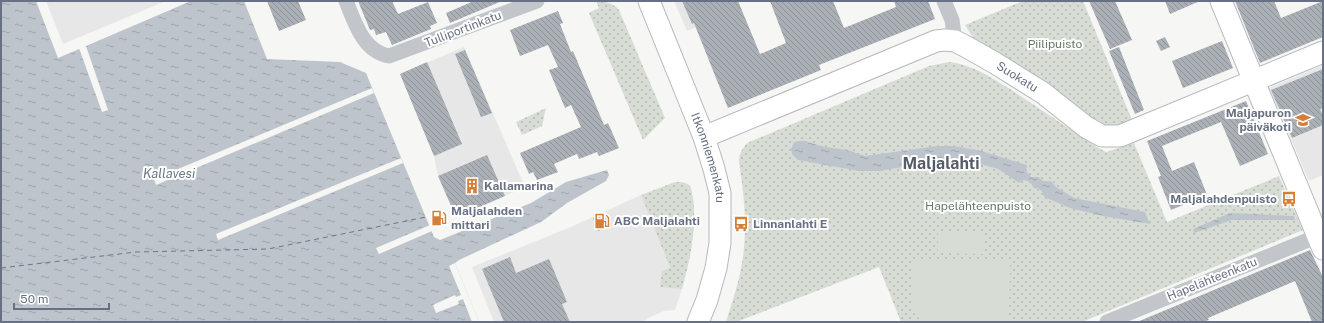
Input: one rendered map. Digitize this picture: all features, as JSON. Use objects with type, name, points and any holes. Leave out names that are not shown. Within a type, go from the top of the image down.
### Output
[{"type":"street","name":"Tulliportinkatu","points":[[346,1],[360,35],[376,51],[389,56],[536,1]]},
{"type":"street","name":"Itkonniemenkatu","points":[[649,1],[704,137],[720,193],[720,243],[716,268],[707,300],[698,322]]},
{"type":"street","points":[[944,1],[952,20],[955,41]]},
{"type":"street","points":[[1221,1],[1320,243]]},
{"type":"street","name":"Suokatu","points":[[704,137],[936,41],[955,41],[989,59],[1043,93],[1086,127],[1102,136],[1108,137],[1120,136],[1323,52]]},
{"type":"street","name":"Hapelähteenkatu","points":[[1107,322],[1320,243]]},
{"type":"shaded area","points":[[46,1],[166,1],[63,44]]},
{"type":"shaded area","points":[[674,1],[720,1],[726,15],[687,31]]},
{"type":"shaded area","points":[[464,47],[525,187],[456,217],[438,176],[434,156],[400,74]]},
{"type":"shaded area","name":"Maljapuron päiväkoti","points":[[1323,65],[1323,175],[1309,181],[1269,88]]},
{"type":"shaded area","points":[[641,195],[670,268],[660,286],[682,289],[675,310],[664,311],[648,318],[643,322],[494,322],[472,267],[573,226]]},
{"type":"green space","points":[[596,1],[609,3],[619,10],[665,118],[643,140],[589,13],[599,8]]},
{"type":"green space","name":"Piilipuisto","points":[[1023,1],[1083,1],[1132,120],[1118,131],[1101,126],[979,47],[965,25]]},
{"type":"green space","name":"Hapelähteenpuisto","points":[[949,62],[965,65],[988,76],[1106,152],[1134,143],[1167,222],[1279,176],[1303,230],[1082,322],[901,322],[879,267],[736,322],[726,322],[739,278],[744,250],[745,212],[739,162],[741,152],[747,143],[929,66]]},
{"type":"green space","points":[[546,108],[542,126],[522,135],[516,122]]},
{"type":"green space","points":[[675,182],[685,183],[690,186],[692,190],[694,210],[692,244],[682,289],[660,287],[662,271],[670,268],[641,195]]},
{"type":"green space","points":[[938,232],[983,232],[983,254],[938,253]]},
{"type":"green space","points":[[923,259],[1010,260],[1009,320],[922,319],[917,317],[911,309],[912,267],[914,261]]},
{"type":"water","name":"Kallavesi","points":[[1,1],[36,1],[58,58],[191,1],[244,1],[267,59],[340,62],[366,73],[434,237],[440,240],[531,203],[566,182],[607,170],[609,175],[606,181],[567,203],[541,222],[455,263],[479,322],[1,322]]},
{"type":"water","points":[[799,141],[847,150],[865,156],[937,146],[954,146],[981,151],[1027,165],[1026,171],[1031,177],[1038,177],[1045,182],[1051,181],[1056,187],[1074,198],[1145,212],[1150,224],[1103,216],[1070,208],[1044,197],[1041,190],[1034,188],[1030,182],[1024,180],[1019,183],[998,169],[963,159],[926,159],[902,167],[879,171],[859,171],[798,160],[792,154],[791,149],[794,142]]},
{"type":"water","points":[[1230,213],[1294,216],[1295,220],[1232,220],[1194,233],[1193,229]]},
{"type":"pier","points":[[86,46],[108,110],[102,112],[79,48]]},
{"type":"pier","points":[[372,88],[374,93],[156,185],[154,179]]},
{"type":"pier","points":[[401,158],[403,163],[218,240],[216,234]]},
{"type":"pier","points":[[430,225],[432,231],[379,254],[376,248]]},
{"type":"pier","points":[[455,263],[479,322],[472,322],[463,299],[458,301],[459,304],[436,313],[433,305],[455,295],[456,297],[461,295],[449,266]]},
{"type":"building","points":[[267,1],[298,1],[306,20],[279,31]]},
{"type":"building","points":[[358,1],[392,1],[398,14],[428,2],[437,23],[430,26],[431,29],[392,45],[386,32],[376,35],[374,29],[370,30]]},
{"type":"building","points":[[474,1],[502,1],[450,23],[446,13]]},
{"type":"building","points":[[682,1],[738,1],[760,54],[786,43],[770,1],[833,1],[844,28],[896,7],[894,1],[928,1],[935,19],[819,65],[821,70],[728,108],[694,23],[692,24]]},
{"type":"building","points":[[1089,1],[1115,1],[1132,40],[1110,49]]},
{"type":"building","points":[[1165,1],[1200,1],[1170,14]]},
{"type":"building","points":[[1235,1],[1274,1],[1281,18],[1323,1],[1323,37],[1260,63]]},
{"type":"building","points":[[558,11],[563,23],[560,24],[571,52],[573,51],[604,125],[608,123],[619,148],[599,156],[597,152],[579,159],[577,154],[554,164],[558,172],[537,180],[533,172],[529,174],[520,153],[581,127],[571,105],[565,108],[549,70],[558,67],[548,45],[520,56],[510,30]]},
{"type":"building","points":[[1165,37],[1170,47],[1161,51],[1156,41]]},
{"type":"building","points":[[1222,41],[1233,68],[1183,88],[1172,61]]},
{"type":"building","points":[[1119,47],[1144,110],[1135,114],[1109,51]]},
{"type":"building","points":[[465,50],[492,113],[481,117],[455,54]]},
{"type":"building","points":[[427,62],[462,144],[434,156],[400,74]]},
{"type":"building","name":"Maljapuron päiväkoti","points":[[1323,69],[1323,108],[1320,109],[1323,116],[1323,125],[1292,138],[1271,90]]},
{"type":"building","points":[[1246,101],[1268,154],[1240,166],[1221,122],[1162,146],[1172,171],[1194,162],[1207,195],[1171,210],[1158,177],[1161,176],[1147,141]]},
{"type":"building","name":"Kallamarina","points":[[487,155],[505,196],[456,217],[438,176]]},
{"type":"building","points":[[607,213],[611,226],[598,231],[593,218]]},
{"type":"building","points":[[1310,250],[1323,277],[1323,320],[1319,322],[1312,322],[1295,281],[1208,318],[1209,320],[1203,322],[1137,322]]},
{"type":"building","points":[[510,257],[516,273],[549,259],[567,302],[562,304],[570,322],[504,322],[482,269]]},
{"type":"ferry route","points":[[1,268],[136,252],[268,249],[426,217]]},
{"type":"place","name":"Maljapuron päiväkoti","points":[[1303,120]]},
{"type":"place","name":"Kallamarina","points":[[472,186]]},
{"type":"place","name":"Maljalahdenpuisto","points":[[1289,199]]},
{"type":"place","name":"Maljalahden mittari","points":[[439,218]]},
{"type":"place","name":"ABC Maljalahti","points":[[602,221]]},
{"type":"place","name":"Linnanlahti E","points":[[741,224]]},
{"type":"district","name":"Maljalahti","points":[[941,163]]}]
